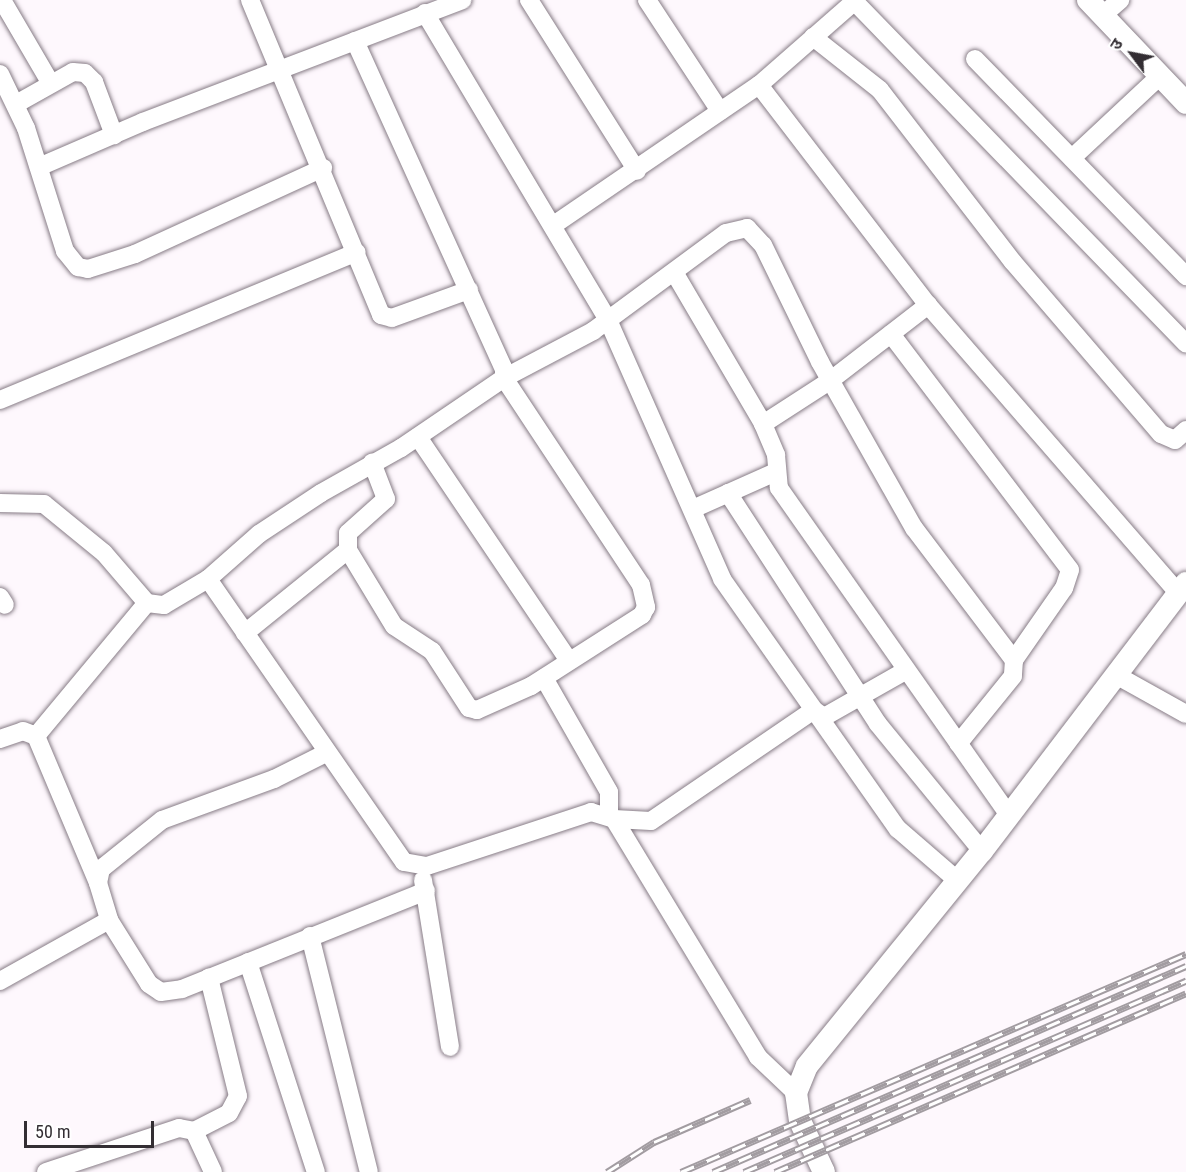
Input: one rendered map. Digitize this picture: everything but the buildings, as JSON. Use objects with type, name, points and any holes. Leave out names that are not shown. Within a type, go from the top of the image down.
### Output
[{"type":"street","points":[[2,0],[51,84]]},
{"type":"street","points":[[39,167],[114,135],[463,0]]},
{"type":"street","points":[[529,0],[637,171]]},
{"type":"street","points":[[647,0],[720,111]]},
{"type":"street","points":[[1120,0],[1095,8],[1186,103]]},
{"type":"street","points":[[555,224],[637,171],[759,85],[855,1],[1186,343]]},
{"type":"street","points":[[255,2],[281,72],[323,168],[377,306],[387,319],[469,290]]},
{"type":"street","points":[[425,13],[555,224],[608,321],[695,508],[722,579],[898,830],[958,881]]},
{"type":"street","points":[[813,37],[880,90],[1013,262],[1161,434],[1175,440],[1186,430]]},
{"type":"street","points":[[355,41],[504,369],[504,378],[647,599],[642,615],[544,678],[477,710],[469,708],[432,651],[394,626],[348,550],[348,533],[386,499],[372,463]]},
{"type":"street","points":[[975,59],[1186,276]]},
{"type":"street","points":[[16,104],[73,72],[85,73],[94,82],[114,135]]},
{"type":"street","points":[[0,74],[16,104],[39,167],[65,251],[78,267],[88,269],[135,254],[323,168]]},
{"type":"street","points":[[1072,158],[1160,76]]},
{"type":"street","points":[[759,85],[928,305],[1182,588],[982,851],[807,1066],[796,1093],[801,1121],[824,1172]]},
{"type":"street","points":[[0,502],[44,504],[104,553],[147,603],[164,605],[208,579],[259,534],[418,437],[504,378],[608,321],[736,228],[756,234],[831,380],[914,528],[1014,660]]},
{"type":"street","points":[[0,400],[357,252]]},
{"type":"street","points":[[674,272],[763,424],[776,455],[776,472],[780,488],[905,671],[1009,815]]},
{"type":"street","points":[[763,424],[831,380],[928,305]]},
{"type":"street","points":[[891,334],[1071,570],[1068,581],[1014,660],[1013,676],[958,744]]},
{"type":"street","points":[[418,437],[569,662]]},
{"type":"street","points":[[695,508],[776,472]]},
{"type":"street","points":[[728,493],[860,696],[982,851]]},
{"type":"street","points":[[244,633],[348,550]]},
{"type":"street","points":[[208,579],[326,753],[404,862],[414,867],[426,891],[450,1047]]},
{"type":"street","points":[[36,736],[147,603]]},
{"type":"street","points":[[814,710],[824,717],[905,671]]},
{"type":"street","points":[[1116,675],[1186,714]]},
{"type":"street","points":[[544,678],[609,792],[611,817],[758,1057],[796,1093]]},
{"type":"street","points":[[414,867],[582,814],[651,821],[814,710]]},
{"type":"street","points":[[0,739],[23,731],[36,736],[98,883],[109,920],[149,984],[161,992],[209,978],[426,891]]},
{"type":"street","points":[[98,883],[101,869],[114,855],[162,820],[274,779],[326,753]]},
{"type":"street","points":[[0,981],[109,920]]},
{"type":"street","points":[[310,936],[369,1172]]},
{"type":"street","points":[[248,962],[316,1172]]},
{"type":"street","points":[[46,1172],[99,1164],[179,1128],[194,1131],[229,1113],[238,1096],[209,978]]},
{"type":"street","points":[[194,1131],[213,1172]]},
{"type":"railway","points":[[681,1172],[1186,954]]},
{"type":"railway","points":[[713,1172],[1186,966]]},
{"type":"railway","points":[[744,1172],[1186,981]]},
{"type":"railway","points":[[775,1172],[1186,993]]},
{"type":"railway","points":[[607,1172],[654,1142],[750,1100]]}]
